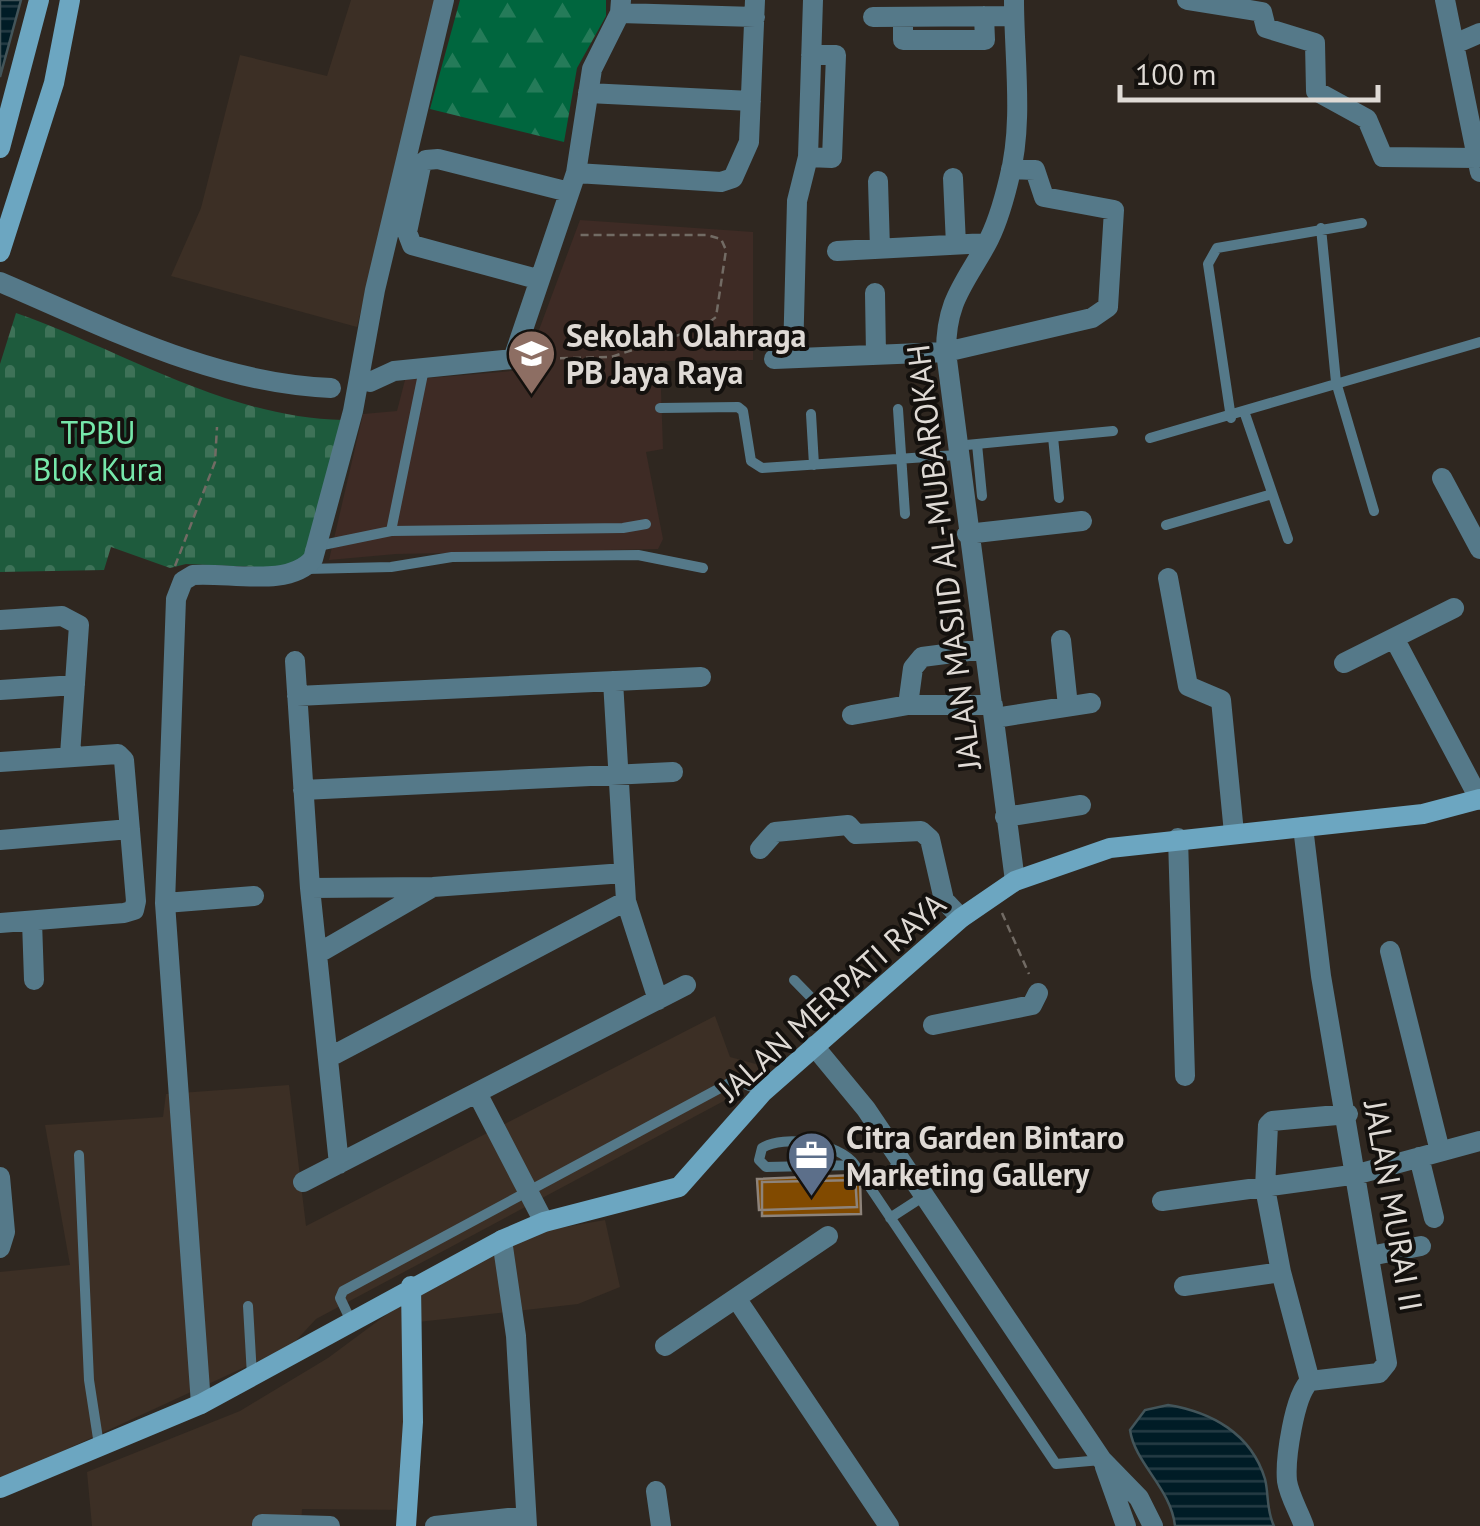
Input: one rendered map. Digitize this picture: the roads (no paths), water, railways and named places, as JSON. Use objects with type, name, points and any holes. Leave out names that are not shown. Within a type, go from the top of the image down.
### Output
[{"type":"main road","points":[[0,148],[39,0]]},
{"type":"main road","points":[[0,252],[54,84],[70,0]]},
{"type":"main road","name":"JALAN MERPATI RAYA","points":[[0,1488],[200,1404],[411,1286],[502,1240],[544,1222],[679,1188],[763,1092],[960,918],[1015,882],[1110,848],[1423,814],[1480,800]]},
{"type":"main road","points":[[406,1526],[413,1422],[411,1286]]},
{"type":"street","points":[[200,1404],[165,902],[176,600],[182,580],[227,572],[280,576],[305,568],[318,546],[353,410],[375,290],[444,0]]},
{"type":"street","points":[[812,0],[808,157],[798,201],[783,358],[946,352],[1092,318],[1108,307],[1114,210],[1044,197],[1035,170],[1011,169]]},
{"type":"street","points":[[1188,0],[1262,12],[1266,28],[1315,42],[1316,91],[1367,119],[1381,156],[1479,165],[1446,0]]},
{"type":"street","points":[[370,382],[394,372],[513,360],[572,183],[592,69],[620,7],[755,9],[750,142],[733,178],[572,183],[438,159],[426,160],[421,166],[407,232],[412,245],[537,279]]},
{"type":"street","points":[[873,17],[903,17],[903,40],[984,40],[984,16],[1014,8]]},
{"type":"street","name":"JALAN MASJID AL-MUBAROKAH","points":[[1014,8],[1015,142],[1011,169],[987,243],[953,299],[946,320],[946,352],[963,448],[967,534],[1015,882]]},
{"type":"street","points":[[1456,42],[1480,33]]},
{"type":"street","points":[[588,94],[751,101]]},
{"type":"street","points":[[952,178],[956,245]]},
{"type":"street","points":[[878,181],[880,249]]},
{"type":"street","points":[[838,251],[987,243]]},
{"type":"street","points":[[0,282],[202,368],[277,386],[331,388]]},
{"type":"street","points":[[874,293],[876,355]]},
{"type":"street","points":[[1442,478],[1480,549]]},
{"type":"street","points":[[967,534],[1082,521]]},
{"type":"street","points":[[1168,578],[1188,686],[1221,700],[1234,834]]},
{"type":"street","points":[[1344,662],[1454,608]]},
{"type":"street","points":[[0,620],[74,619],[79,625],[70,755]]},
{"type":"street","points":[[1394,638],[1480,800]]},
{"type":"street","points":[[1061,640],[1068,706]]},
{"type":"street","points":[[908,705],[913,668],[922,657],[984,648]]},
{"type":"street","points":[[295,661],[310,888],[339,1164]]},
{"type":"street","points":[[298,696],[701,677]]},
{"type":"street","points":[[613,681],[626,901],[658,1000]]},
{"type":"street","points":[[0,690],[75,684]]},
{"type":"street","points":[[852,715],[908,705],[994,712],[1091,703]]},
{"type":"street","points":[[0,762],[106,752],[118,754],[124,760],[134,910],[0,923]]},
{"type":"street","points":[[304,790],[673,772]]},
{"type":"street","points":[[1005,817],[1081,805]]},
{"type":"street","points":[[760,850],[778,832],[848,825],[856,834],[922,831],[930,839],[944,900],[960,918]]},
{"type":"street","name":"JALAN MURAI II","points":[[1303,827],[1321,976],[1384,1329],[1386,1367],[1380,1373],[1310,1381]]},
{"type":"street","points":[[0,840],[130,830]]},
{"type":"street","points":[[1178,838],[1185,1076]]},
{"type":"street","points":[[310,888],[433,887],[624,874]]},
{"type":"street","points":[[317,954],[433,887]]},
{"type":"street","points":[[165,902],[254,896]]},
{"type":"street","points":[[328,1058],[626,901]]},
{"type":"street","points":[[32,920],[34,980]]},
{"type":"street","points":[[1390,951],[1440,1151]]},
{"type":"street","points":[[303,1182],[686,985]]},
{"type":"street","points":[[932,1025],[1032,1005],[1038,993]]},
{"type":"street","points":[[814,1046],[866,1110],[1102,1460],[1139,1498],[1153,1526]]},
{"type":"street","points":[[477,1093],[544,1222]]},
{"type":"street","points":[[1304,1526],[1287,1480],[1294,1415],[1310,1381],[1281,1272],[1265,1188],[1272,1121],[1348,1114]]},
{"type":"street","points":[[1162,1202],[1358,1174],[1480,1142]]},
{"type":"street","points":[[1419,1157],[1434,1218]]},
{"type":"street","points":[[0,1177],[2,1246]]},
{"type":"street","points":[[665,1346],[828,1236]]},
{"type":"street","points":[[436,1526],[527,1521],[516,1336],[502,1240]]},
{"type":"street","points":[[1370,1256],[1421,1246]]},
{"type":"street","points":[[1184,1286],[1281,1272]]},
{"type":"street","points":[[736,1298],[889,1526]]},
{"type":"street","points":[[1102,1460],[1126,1526]]},
{"type":"street","points":[[656,1491],[662,1526]]},
{"type":"street","points":[[262,1524],[330,1526]]},
{"type":"lane","points":[[1231,418],[1208,264],[1217,248],[1232,242],[1362,223]]},
{"type":"lane","points":[[1321,228],[1336,382],[1374,511]]},
{"type":"lane","points":[[1150,438],[1245,414],[1336,382],[1480,342]]},
{"type":"lane","points":[[391,531],[424,369]]},
{"type":"lane","points":[[660,408],[738,407],[743,411],[754,466],[901,460],[963,448],[1113,431]]},
{"type":"lane","points":[[898,409],[905,514]]},
{"type":"lane","points":[[811,414],[814,465]]},
{"type":"lane","points":[[1245,414],[1288,539]]},
{"type":"lane","points":[[1053,437],[1059,498]]},
{"type":"lane","points":[[963,448],[982,496]]},
{"type":"lane","points":[[1166,525],[1272,494]]},
{"type":"lane","points":[[318,546],[391,531],[623,528],[646,524]]},
{"type":"lane","points":[[305,568],[391,568],[452,557],[619,555],[703,568]]},
{"type":"lane","points":[[794,980],[838,1025]]},
{"type":"lane","points":[[351,1321],[340,1298],[343,1291],[735,1080],[763,1092]]},
{"type":"lane","points":[[855,1165],[766,1167],[758,1160],[762,1148],[774,1140],[825,1146],[855,1165],[1056,1464],[1102,1460]]},
{"type":"lane","points":[[79,1155],[89,1380],[99,1446]]},
{"type":"lane","points":[[868,1185],[902,1162]]},
{"type":"lane","points":[[890,1218],[924,1196]]},
{"type":"lane","points":[[248,1306],[252,1377]]},
{"type":"water","points":[[0,0],[21,0],[0,77]]},
{"type":"water","points":[[1168,1405],[1214,1419],[1250,1449],[1265,1479],[1274,1526],[1175,1526],[1167,1500],[1139,1454],[1130,1430],[1145,1410]]},
{"type":"place","name":"Sekolah Olahraga PB Jaya Raya","points":[[531,396]]},
{"type":"place","name":"Citra Garden Bintaro Marketing Gallery","points":[[811,1198]]},
{"type":"park label","name":"TPBU Blok Kura","points":[[98,452]]}]
